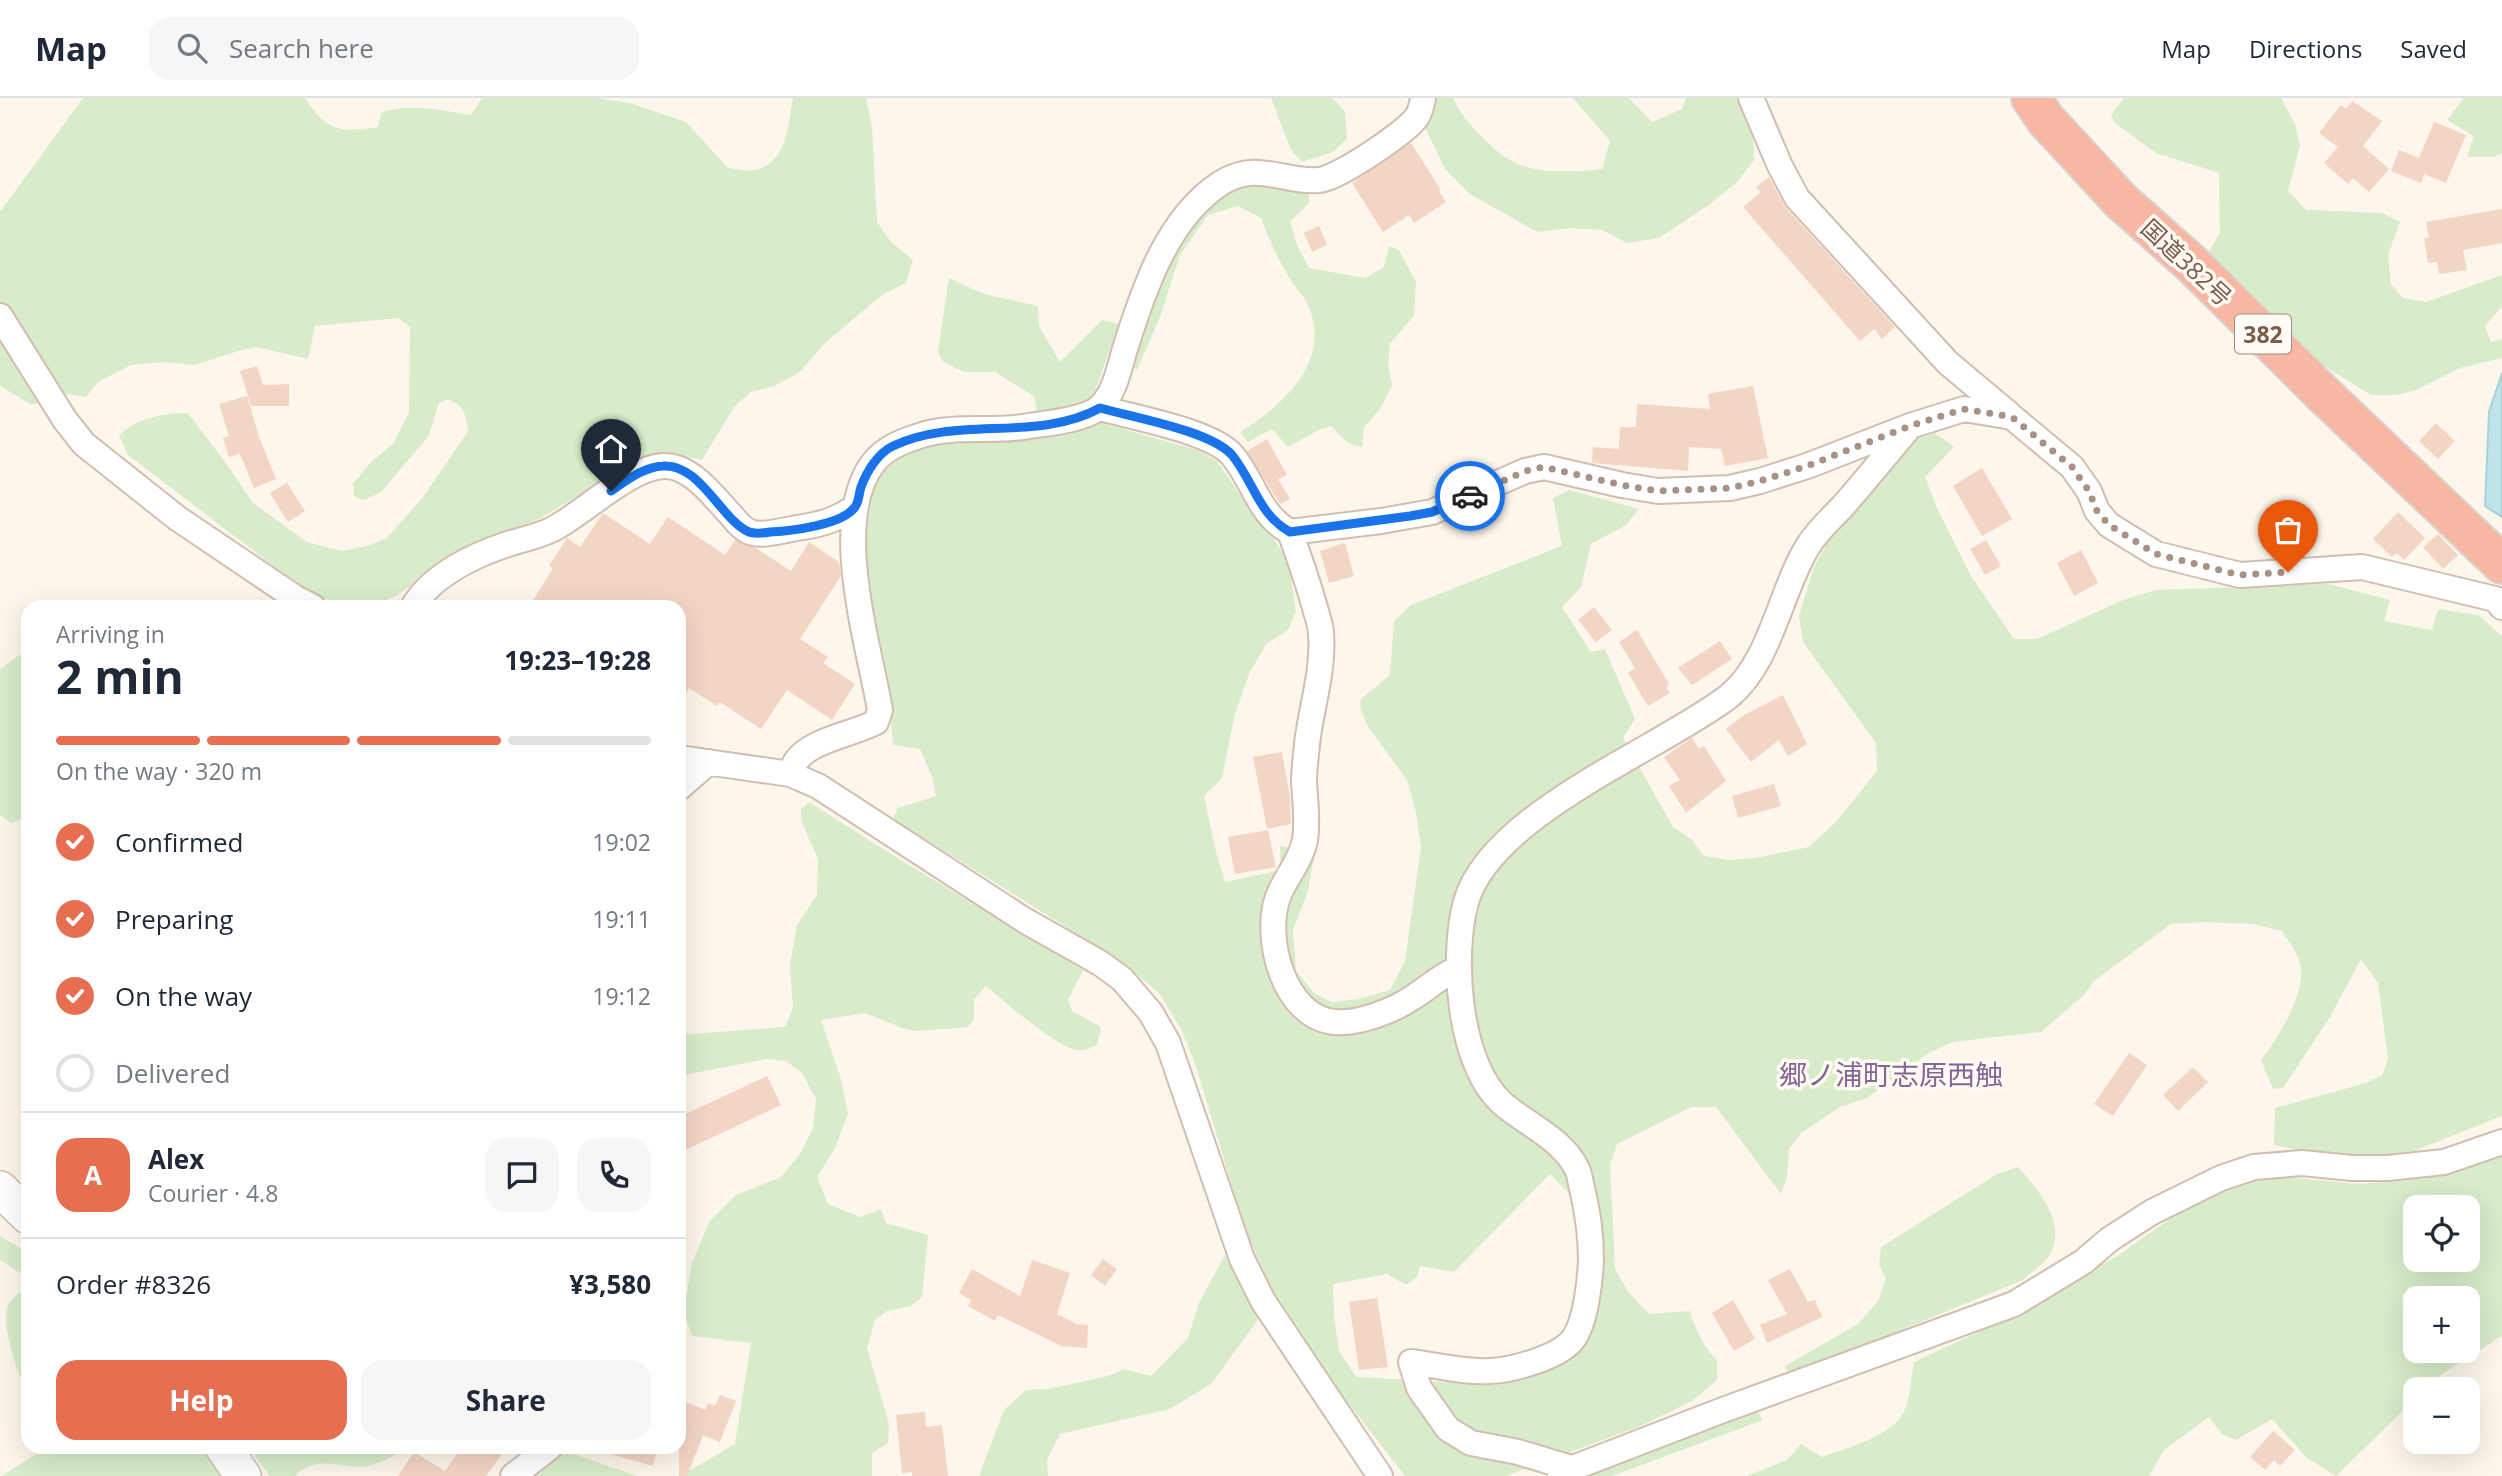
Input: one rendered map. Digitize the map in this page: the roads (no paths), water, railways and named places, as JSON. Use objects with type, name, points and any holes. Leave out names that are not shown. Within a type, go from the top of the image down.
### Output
[{"type":"highway","name":"国道382号","points":[[2031,98],[2046,120],[2121,201],[2193,265],[2321,392],[2502,564]]},
{"type":"main road","points":[[0,1189],[21,1209]]},
{"type":"main road","points":[[228,1454],[243,1476]]},
{"type":"street","points":[[789,774],[798,758],[823,742],[861,730],[876,722],[880,710],[853,573],[856,506],[861,487],[874,462],[891,446],[920,436],[953,429],[1011,429],[1087,415],[1100,408],[1109,396],[1116,378],[1145,285],[1155,264],[1201,199],[1235,176],[1251,172],[1270,172],[1320,181],[1340,173],[1394,138],[1416,118],[1423,98]]},
{"type":"street","points":[[1751,98],[1797,198],[1948,363],[2072,467],[2089,491],[2097,511],[2109,525],[2156,554],[2240,575],[2362,567],[2495,599],[2502,607]]},
{"type":"street","points":[[0,316],[65,420],[84,444],[177,518],[300,600]]},
{"type":"street","points":[[1100,408],[1194,434],[1216,443],[1231,455],[1267,514],[1290,532],[1432,512],[1525,471],[1544,467],[1658,491],[1730,488],[1807,466],[1910,426],[1964,409],[2012,417]]},
{"type":"street","points":[[1910,426],[1809,545],[1758,659],[1745,681],[1728,697],[1586,782],[1502,843],[1479,875],[1466,901],[1459,968],[1460,1000],[1466,1035],[1481,1074],[1501,1102],[1554,1140],[1577,1169],[1591,1230],[1590,1271],[1581,1322],[1574,1340],[1547,1359],[1490,1371],[1411,1362],[1419,1388],[1448,1429],[1471,1443],[1518,1452],[1563,1472],[1723,1410],[2014,1304],[2083,1262],[2110,1239],[2152,1212],[2221,1178],[2254,1167],[2302,1163],[2388,1168],[2444,1162],[2502,1142]]},
{"type":"street","points":[[419,600],[436,582],[473,557],[552,529],[630,478],[645,470],[663,466],[688,474],[702,484],[738,523],[750,532],[820,525],[842,516],[856,506]]},
{"type":"street","points":[[1290,532],[1321,633],[1317,692],[1304,779],[1307,822],[1305,843],[1278,897],[1273,916],[1273,939],[1279,968],[1287,985],[1303,1006],[1314,1016],[1334,1022],[1354,1021],[1391,1009],[1415,997],[1438,977],[1459,968]]},
{"type":"street","points":[[686,759],[789,774],[818,786],[1024,920],[1100,963],[1122,979],[1151,1013],[1168,1043],[1247,1269],[1263,1301],[1380,1476]]},
{"type":"street","points":[[686,782],[709,762]]},
{"type":"street","points":[[0,1179],[21,1187]]},
{"type":"street","points":[[513,1476],[541,1454]]},
{"type":"water","points":[[2502,373],[2502,517],[2485,506],[2489,412]]},
{"type":"district","name":"郷ノ浦町志原西触","points":[[1891,1074]]}]
